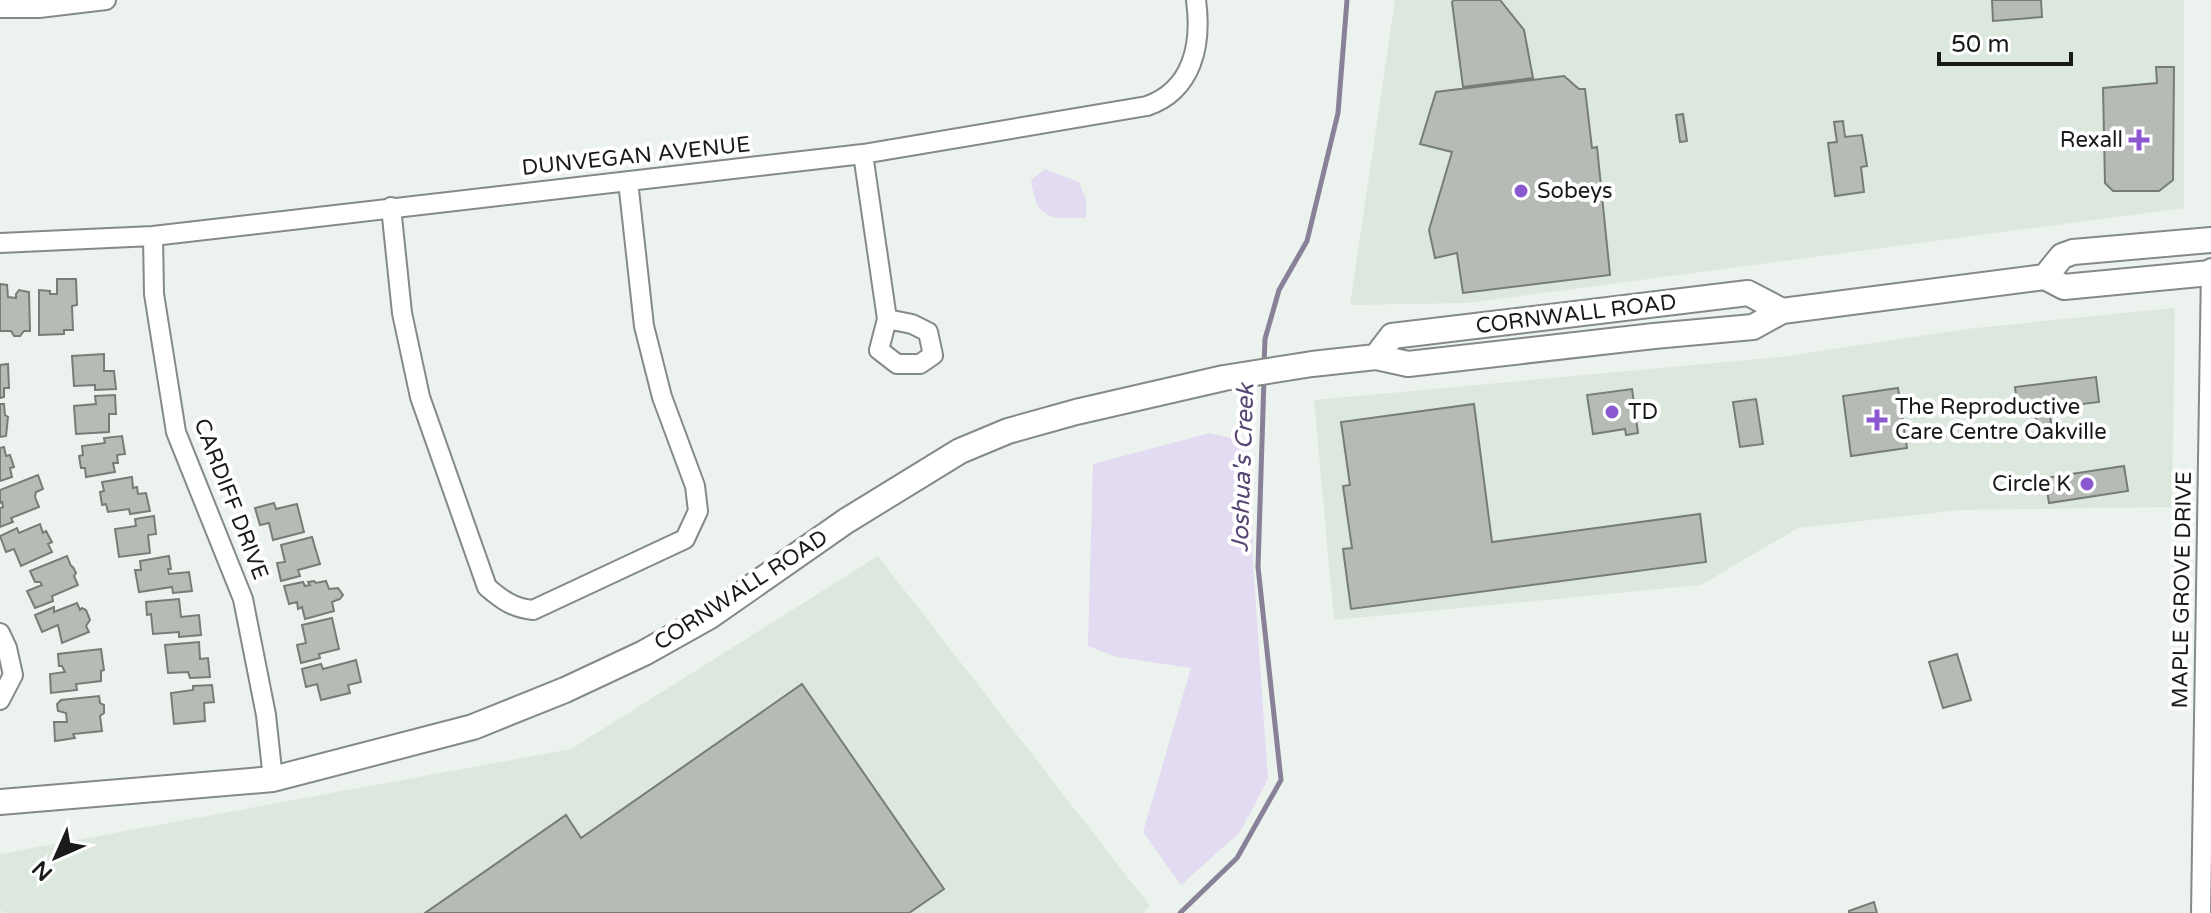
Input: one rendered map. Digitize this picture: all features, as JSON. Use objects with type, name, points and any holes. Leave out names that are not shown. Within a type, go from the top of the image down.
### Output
[{"type":"main road","points":[[2045,277],[2062,256],[2073,252],[2211,240]]},
{"type":"main road","name":"CORNWALL ROAD","points":[[0,802],[273,779],[473,727],[565,690],[644,653],[710,616],[846,521],[960,451],[1008,431],[1076,412],[1224,378],[1312,364],[1376,357],[1408,364],[1753,327],[1782,311],[2045,277],[2064,287],[2211,272]]},
{"type":"main road","name":"CORNWALL ROAD","points":[[1376,357],[1392,336],[1748,293],[1782,311]]},
{"type":"street","points":[[0,8],[39,8],[106,0]]},
{"type":"street","name":"DUNVEGAN AVENUE","points":[[0,243],[153,236],[863,154],[1147,106],[1163,100],[1188,75],[1197,33],[1196,0]]},
{"type":"street","points":[[863,154],[887,319]]},
{"type":"street","points":[[391,207],[402,313],[417,383],[487,587],[509,604],[533,610],[685,539],[698,511],[695,486],[662,397],[644,326],[628,181]]},
{"type":"street","name":"CARDIFF DRIVE","points":[[153,236],[154,294],[176,432],[243,599],[266,715],[273,779]]},
{"type":"street","name":"MAPLE GROVE DRIVE","points":[[2201,913],[2211,272]]},
{"type":"street","points":[[0,633],[13,675],[0,700]]},
{"type":"shaded area","points":[[1395,0],[2184,0],[2184,208],[1467,303],[1350,305]]},
{"type":"shaded area","points":[[1045,169],[1079,182],[1086,200],[1086,218],[1054,217],[1041,210],[1031,180]]},
{"type":"shaded area","points":[[2175,308],[2172,507],[1961,510],[1798,528],[1701,585],[1334,620],[1314,400],[1780,357],[1966,329]]},
{"type":"shaded area","points":[[1210,433],[1242,441],[1252,492],[1253,564],[1268,779],[1240,832],[1181,885],[1143,832],[1191,668],[1117,657],[1088,646],[1093,464]]},
{"type":"shaded area","points":[[878,556],[1150,906],[1143,913],[2,913],[0,909],[0,854],[571,749]]},
{"type":"building","points":[[1454,0],[1500,0],[1524,30],[1533,78],[1463,87]]},
{"type":"building","points":[[1992,0],[2041,0],[2042,17],[1993,21]]},
{"type":"building","name":"Rexall","points":[[2156,67],[2174,67],[2173,180],[2159,191],[2113,191],[2105,183],[2103,88],[2157,83]]},
{"type":"building","name":"Sobeys","points":[[1564,76],[1579,89],[1585,89],[1592,148],[1597,147],[1610,275],[1463,293],[1457,253],[1435,258],[1429,230],[1452,152],[1420,144],[1436,92]]},
{"type":"building","points":[[1683,114],[1687,141],[1680,142],[1676,115]]},
{"type":"building","points":[[1843,121],[1845,137],[1862,135],[1867,166],[1861,167],[1864,192],[1835,196],[1828,143],[1837,142],[1834,122]]},
{"type":"building","points":[[57,279],[76,279],[77,305],[72,306],[73,330],[64,330],[64,334],[39,335],[39,290],[57,294]]},
{"type":"building","points":[[0,284],[7,285],[8,297],[16,298],[19,290],[29,292],[30,331],[14,336],[11,331],[0,331]]},
{"type":"building","points":[[104,354],[104,371],[114,371],[116,389],[95,390],[95,385],[74,386],[72,356]]},
{"type":"building","points":[[8,364],[9,388],[4,388],[4,397],[0,398],[0,365]]},
{"type":"building","points":[[2096,377],[2099,402],[2018,412],[2015,387]]},
{"type":"building","points":[[1898,388],[1907,448],[1851,456],[1843,396]]},
{"type":"building","name":"TD","points":[[1632,389],[1638,433],[1626,435],[1625,429],[1593,434],[1587,395]]},
{"type":"building","points":[[115,395],[116,414],[109,414],[109,432],[76,434],[74,406],[96,404],[95,396]]},
{"type":"building","points":[[1756,399],[1763,444],[1740,447],[1733,402]]},
{"type":"building","points":[[0,404],[4,404],[8,417],[6,436],[0,437]]},
{"type":"building","points":[[1474,404],[1492,542],[1700,514],[1706,562],[1351,609],[1343,549],[1352,548],[1343,486],[1350,485],[1341,422]]},
{"type":"building","name":"Circle K","points":[[2049,408],[2052,430],[2038,432],[2035,410]]},
{"type":"building","points":[[122,436],[125,454],[117,455],[118,463],[113,463],[115,472],[86,477],[79,456],[83,455],[82,446],[105,443],[104,438]]},
{"type":"building","points":[[4,447],[14,467],[10,468],[12,477],[0,481],[0,448]]},
{"type":"building","name":"Circle K","points":[[2124,466],[2128,491],[2049,503],[2045,478]]},
{"type":"building","points":[[38,475],[43,489],[36,492],[39,507],[11,518],[13,522],[0,527],[0,508],[3,507],[0,490]]},
{"type":"building","points":[[132,477],[133,488],[137,487],[138,494],[146,493],[150,511],[130,514],[129,509],[108,512],[106,504],[102,505],[102,482]]},
{"type":"building","points":[[274,503],[276,509],[297,504],[304,532],[273,540],[269,523],[260,525],[255,508]]},
{"type":"building","points":[[154,516],[156,534],[148,535],[150,553],[119,557],[115,529],[136,526],[135,519]]},
{"type":"building","points":[[40,524],[43,533],[46,531],[52,542],[48,544],[52,552],[21,566],[14,549],[6,552],[0,536],[17,528],[19,533]]},
{"type":"building","points":[[312,537],[320,564],[298,570],[300,576],[281,581],[277,563],[285,562],[281,545]]},
{"type":"building","points":[[67,556],[78,585],[52,596],[53,601],[35,608],[27,591],[42,585],[35,582],[30,571]]},
{"type":"building","points":[[169,556],[169,574],[189,572],[192,591],[173,593],[172,587],[139,592],[135,570],[141,570],[140,561]]},
{"type":"building","points":[[314,581],[326,581],[329,589],[338,588],[343,595],[332,602],[334,611],[305,619],[297,602],[289,604],[284,586],[303,582],[305,586]]},
{"type":"building","points":[[179,599],[181,617],[199,615],[201,635],[179,637],[179,632],[153,634],[146,602]]},
{"type":"building","points":[[77,603],[80,610],[86,610],[90,620],[86,626],[89,632],[62,643],[58,625],[42,632],[35,615],[54,607],[54,612]]},
{"type":"building","points":[[332,618],[339,649],[301,663],[297,645],[306,643],[302,625]]},
{"type":"building","points":[[199,642],[200,659],[208,658],[210,677],[190,678],[188,672],[168,673],[165,645]]},
{"type":"building","points":[[101,649],[104,670],[101,671],[101,681],[76,684],[77,690],[51,693],[50,674],[65,672],[59,666],[58,654]]},
{"type":"building","points":[[1957,654],[1971,700],[1943,708],[1929,662]]},
{"type":"building","points":[[356,660],[361,682],[348,685],[350,693],[321,700],[317,684],[306,687],[302,669],[321,664],[323,669]]},
{"type":"building","points":[[802,684],[944,889],[909,913],[425,913],[566,815],[581,838]]},
{"type":"building","points":[[212,685],[214,702],[204,703],[205,721],[174,724],[171,693],[193,690],[193,686]]},
{"type":"building","points":[[99,696],[100,703],[104,705],[104,713],[100,716],[102,731],[73,734],[75,738],[55,741],[54,722],[67,722],[66,713],[58,711],[57,704],[61,700]]},
{"type":"building","points":[[1874,902],[1877,913],[1849,913],[1849,911]]},
{"type":"waterway","name":"Joshua's Creek","points":[[1264,365],[1265,339],[1279,290],[1307,241],[1338,113],[1347,0]]},
{"type":"waterway","name":"Joshua's Creek","points":[[1180,913],[1237,858],[1281,780],[1258,567],[1264,379]]},
{"type":"place","name":"Rexall","points":[[2139,140]]},
{"type":"place","name":"Sobeys","points":[[1521,191]]},
{"type":"place","name":"TD","points":[[1612,412]]},
{"type":"place","name":"The Reproductive Care Centre Oakville","points":[[1877,420]]},
{"type":"place","name":"Circle K","points":[[2087,484]]}]
